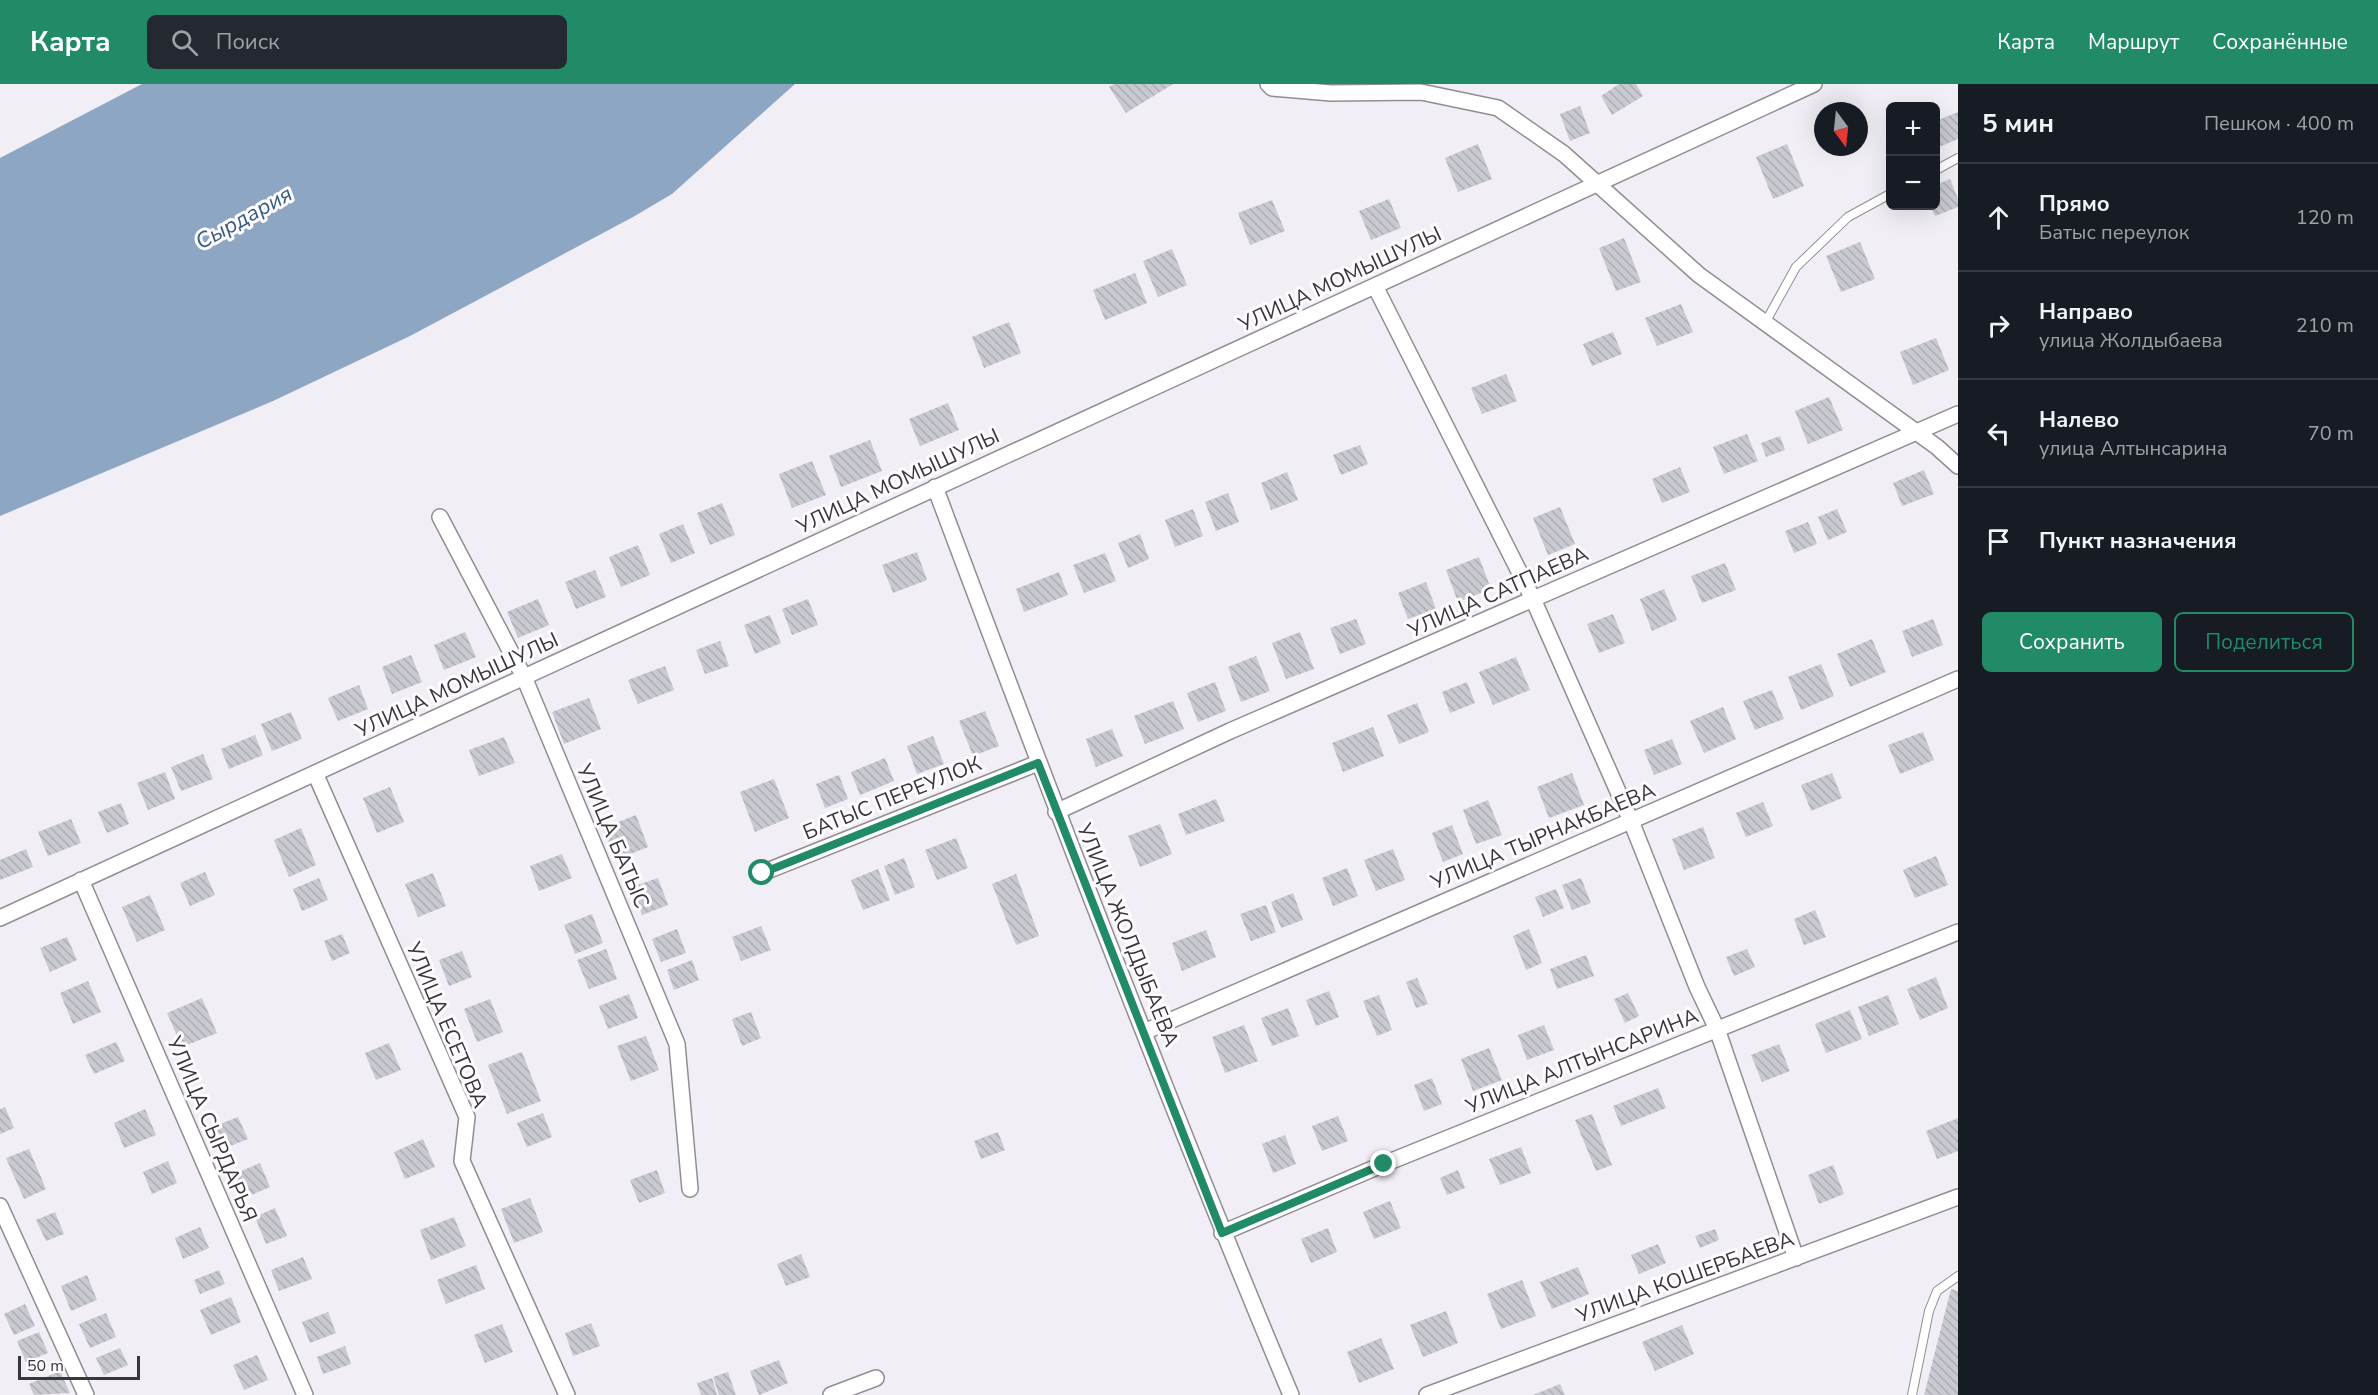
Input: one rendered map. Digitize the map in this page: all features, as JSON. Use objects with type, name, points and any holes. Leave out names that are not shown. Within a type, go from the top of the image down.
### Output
[{"type":"street","points":[[1268,84],[1272,88],[1330,93],[1451,91],[1498,108],[1564,154],[1699,275],[1916,432],[1958,466]]},
{"type":"street","name":"УЛИЦА МОМЫШУЛЫ","points":[[0,918],[1814,84]]},
{"type":"street","points":[[1375,286],[1533,599],[1631,821],[1697,987],[1717,1029],[1796,1258]]},
{"type":"street","name":"УЛИЦА САТПАЕВА","points":[[1056,812],[1230,731],[1958,414]]},
{"type":"street","name":"УЛИЦА ЖОЛДЫБАЕВА","points":[[935,487],[1056,812],[1222,1233],[1291,1395]]},
{"type":"street","name":"УЛИЦА БАТЫС","points":[[440,517],[524,677],[677,1044],[690,1189]]},
{"type":"street","name":"УЛИЦА ТЫРНАКБАЕВА","points":[[1144,1032],[1958,679]]},
{"type":"street","name":"БАТЫС ПЕРЕУЛОК","points":[[762,873],[1038,763]]},
{"type":"street","name":"УЛИЦА ЕСЕТОВА","points":[[315,773],[467,1117],[462,1161],[567,1395]]},
{"type":"street","name":"УЛИЦА СЫРДАРЬЯ","points":[[81,880],[305,1395]]},
{"type":"street","name":"УЛИЦА АЛТЫНСАРИНА","points":[[1222,1233],[1384,1164],[1958,932]]},
{"type":"street","name":"УЛИЦА КОШЕРБАЕВА","points":[[1427,1395],[1958,1197]]},
{"type":"street","points":[[0,1206],[86,1395]]},
{"type":"street","points":[[831,1395],[876,1378]]},
{"type":"lane","points":[[1940,168],[1958,159]]},
{"type":"lane","points":[[1765,323],[1796,267],[1848,217],[1886,196]]},
{"type":"lane","points":[[1912,1395],[1929,1311],[1937,1291],[1958,1276]]},
{"type":"water","name":"Сырдария","points":[[142,84],[795,84],[672,194],[633,217],[410,336],[273,401],[0,516],[0,158]]},
{"type":"building","points":[[1114,84],[1173,84],[1126,113],[1109,87]]},
{"type":"building","points":[[1619,84],[1636,84],[1643,96],[1612,115],[1601,96]]},
{"type":"building","points":[[1580,106],[1590,133],[1570,141],[1560,114]]},
{"type":"building","points":[[1958,112],[1958,139],[1940,147],[1940,119]]},
{"type":"building","points":[[1478,144],[1492,179],[1458,192],[1445,158]]},
{"type":"building","points":[[1787,144],[1804,186],[1773,199],[1756,157]]},
{"type":"building","points":[[1950,179],[1958,199],[1958,207],[1935,216],[1932,210],[1940,210],[1940,183]]},
{"type":"building","points":[[1389,199],[1401,228],[1371,240],[1359,211]]},
{"type":"building","points":[[1272,200],[1285,231],[1250,245],[1238,213]]},
{"type":"building","points":[[1624,238],[1641,282],[1616,291],[1599,248]]},
{"type":"building","points":[[1860,242],[1875,279],[1841,292],[1826,256]]},
{"type":"building","points":[[1172,249],[1187,285],[1158,297],[1143,261]]},
{"type":"building","points":[[1135,273],[1147,303],[1105,320],[1093,290]]},
{"type":"building","points":[[1681,304],[1693,332],[1657,346],[1645,318]]},
{"type":"building","points":[[1009,322],[1021,353],[984,368],[972,337]]},
{"type":"building","points":[[1613,332],[1622,354],[1592,366],[1583,344]]},
{"type":"building","points":[[1936,338],[1949,370],[1913,385],[1900,352]]},
{"type":"building","points":[[1506,374],[1517,401],[1482,414],[1471,388]]},
{"type":"building","points":[[1829,397],[1843,430],[1808,444],[1795,411]]},
{"type":"building","points":[[948,403],[959,430],[920,446],[909,419]]},
{"type":"building","points":[[1747,434],[1758,461],[1724,474],[1713,447]]},
{"type":"building","points":[[1780,436],[1785,450],[1766,457],[1761,443]]},
{"type":"building","points":[[870,440],[882,471],[841,487],[829,456]]},
{"type":"building","points":[[1360,445],[1368,464],[1341,475],[1333,455]]},
{"type":"building","points":[[812,461],[826,495],[792,508],[779,474]]},
{"type":"building","points":[[1680,467],[1690,492],[1662,503],[1652,479]]},
{"type":"building","points":[[1924,470],[1934,494],[1902,506],[1893,483]]},
{"type":"building","points":[[1287,472],[1298,500],[1271,510],[1261,483]]},
{"type":"building","points":[[1228,493],[1239,522],[1216,531],[1205,502]]},
{"type":"building","points":[[722,503],[735,535],[710,545],[697,513]]},
{"type":"building","points":[[1560,507],[1575,544],[1548,555],[1533,518]]},
{"type":"building","points":[[1193,509],[1203,536],[1175,547],[1165,520]]},
{"type":"building","points":[[1837,509],[1847,532],[1828,540],[1818,517]]},
{"type":"building","points":[[1808,522],[1817,544],[1794,553],[1785,531]]},
{"type":"building","points":[[683,524],[695,553],[671,563],[659,534]]},
{"type":"building","points":[[1140,534],[1149,559],[1128,568],[1118,543]]},
{"type":"building","points":[[638,545],[650,575],[621,587],[609,557]]},
{"type":"building","points":[[917,552],[927,580],[893,593],[882,565]]},
{"type":"building","points":[[1105,553],[1116,581],[1084,593],[1073,565]]},
{"type":"building","points":[[1479,557],[1491,589],[1458,602],[1446,570]]},
{"type":"building","points":[[1725,563],[1736,590],[1702,603],[1691,576]]},
{"type":"building","points":[[595,570],[606,597],[576,609],[565,582]]},
{"type":"building","points":[[1059,572],[1068,595],[1024,612],[1016,589]]},
{"type":"building","points":[[1426,582],[1436,609],[1408,619],[1398,593]]},
{"type":"building","points":[[1664,589],[1677,620],[1652,631],[1640,599]]},
{"type":"building","points":[[538,599],[549,625],[518,638],[507,612]]},
{"type":"building","points":[[808,599],[818,625],[792,635],[782,609]]},
{"type":"building","points":[[1613,614],[1625,643],[1599,653],[1587,624]]},
{"type":"building","points":[[770,615],[781,643],[755,654],[744,625]]},
{"type":"building","points":[[1356,619],[1366,644],[1340,654],[1330,628]]},
{"type":"building","points":[[1933,619],[1943,645],[1912,657],[1902,631]]},
{"type":"building","points":[[465,632],[476,657],[444,670],[434,645]]},
{"type":"building","points":[[1300,632],[1314,669],[1286,679],[1272,643]]},
{"type":"building","points":[[1872,639],[1886,672],[1850,687],[1837,654]]},
{"type":"building","points":[[720,641],[729,666],[705,674],[696,650]]},
{"type":"building","points":[[411,655],[422,682],[392,694],[382,667]]},
{"type":"building","points":[[1256,656],[1270,691],[1241,702],[1228,667]]},
{"type":"building","points":[[1516,657],[1530,690],[1493,705],[1479,672]]},
{"type":"building","points":[[1821,664],[1834,696],[1801,710],[1788,677]]},
{"type":"building","points":[[665,666],[674,690],[638,704],[628,680]]},
{"type":"building","points":[[1215,682],[1226,711],[1198,722],[1187,693]]},
{"type":"building","points":[[1467,682],[1475,703],[1450,713],[1442,692]]},
{"type":"building","points":[[359,685],[368,709],[338,721],[328,698]]},
{"type":"building","points":[[1772,690],[1784,719],[1755,730],[1743,701]]},
{"type":"building","points":[[589,698],[601,729],[564,744],[552,712]]},
{"type":"building","points":[[1173,701],[1184,729],[1145,744],[1134,716]]},
{"type":"building","points":[[1417,703],[1429,732],[1399,744],[1387,715]]},
{"type":"building","points":[[1723,707],[1736,739],[1704,753],[1690,721]]},
{"type":"building","points":[[985,711],[999,746],[973,756],[959,721]]},
{"type":"building","points":[[291,712],[302,739],[272,751],[261,724]]},
{"type":"building","points":[[1373,727],[1384,756],[1343,772],[1332,743]]},
{"type":"building","points":[[1112,729],[1123,756],[1096,767],[1086,739]]},
{"type":"building","points":[[1923,732],[1934,760],[1900,774],[1888,745]]},
{"type":"building","points":[[255,735],[263,755],[229,769],[221,749]]},
{"type":"building","points":[[933,736],[944,764],[917,774],[907,746]]},
{"type":"building","points":[[504,737],[515,763],[479,776],[469,750]]},
{"type":"building","points":[[1672,739],[1682,764],[1654,775],[1644,750]]},
{"type":"building","points":[[203,754],[213,779],[181,791],[171,767]]},
{"type":"building","points":[[885,758],[894,781],[860,795],[851,772]]},
{"type":"building","points":[[165,772],[175,799],[148,810],[137,783]]},
{"type":"building","points":[[1572,773],[1584,805],[1549,818],[1537,787]]},
{"type":"building","points":[[1832,773],[1842,798],[1811,811],[1801,785]]},
{"type":"building","points":[[839,775],[848,799],[825,808],[816,784]]},
{"type":"building","points":[[774,779],[789,818],[755,832],[740,792]]},
{"type":"building","points":[[390,787],[404,822],[377,833],[363,798]]},
{"type":"building","points":[[1216,799],[1225,821],[1186,835],[1178,814]]},
{"type":"building","points":[[1488,800],[1502,835],[1476,844],[1463,810]]},
{"type":"building","points":[[1763,802],[1773,826],[1746,837],[1736,813]]},
{"type":"building","points":[[121,803],[129,824],[107,833],[98,812]]},
{"type":"building","points":[[636,815],[648,847],[615,860],[603,828]]},
{"type":"building","points":[[71,819],[81,843],[48,856],[38,832]]},
{"type":"building","points":[[1160,824],[1172,854],[1140,867],[1128,836]]},
{"type":"building","points":[[1452,825],[1463,854],[1443,862],[1432,833]]},
{"type":"building","points":[[1703,827],[1715,858],[1684,870],[1672,839]]},
{"type":"building","points":[[301,828],[316,865],[289,877],[274,840]]},
{"type":"building","points":[[956,838],[968,868],[937,880],[925,850]]},
{"type":"building","points":[[26,849],[33,867],[0,880],[0,860]]},
{"type":"building","points":[[1393,849],[1405,880],[1376,891],[1364,860]]},
{"type":"building","points":[[562,854],[572,878],[539,891],[530,866]]},
{"type":"building","points":[[1936,856],[1948,885],[1915,898],[1903,870]]},
{"type":"building","points":[[904,858],[915,887],[895,895],[884,866]]},
{"type":"building","points":[[1347,868],[1358,896],[1333,906],[1322,878]]},
{"type":"building","points":[[878,869],[890,900],[863,910],[851,880]]},
{"type":"building","points":[[205,872],[215,895],[190,906],[180,883]]},
{"type":"building","points":[[433,873],[446,906],[418,917],[405,884]]},
{"type":"building","points":[[1016,874],[1039,936],[1016,945],[992,884]]},
{"type":"building","points":[[319,878],[328,900],[302,911],[293,889]]},
{"type":"building","points":[[658,878],[668,905],[642,915],[632,887]]},
{"type":"building","points":[[1581,878],[1591,903],[1572,910],[1562,885]]},
{"type":"building","points":[[1556,889],[1564,908],[1543,917],[1535,897]]},
{"type":"building","points":[[1293,893],[1303,920],[1281,928],[1271,902]]},
{"type":"building","points":[[150,895],[165,930],[137,942],[122,907]]},
{"type":"building","points":[[1266,905],[1276,932],[1251,941],[1240,914]]},
{"type":"building","points":[[1815,910],[1826,937],[1804,945],[1794,919]]},
{"type":"building","points":[[592,914],[603,943],[575,954],[564,925]]},
{"type":"building","points":[[761,926],[771,950],[741,961],[732,937]]},
{"type":"building","points":[[677,929],[686,953],[661,962],[652,939]]},
{"type":"building","points":[[1529,929],[1542,963],[1526,970],[1513,936]]},
{"type":"building","points":[[1206,930],[1216,957],[1182,971],[1172,943]]},
{"type":"building","points":[[342,934],[350,953],[332,961],[324,941]]},
{"type":"building","points":[[67,937],[77,960],[50,972],[40,948]]},
{"type":"building","points":[[606,949],[617,979],[589,989],[577,960]]},
{"type":"building","points":[[1747,949],[1755,967],[1734,976],[1726,957]]},
{"type":"building","points":[[462,951],[472,977],[449,986],[439,960]]},
{"type":"building","points":[[1586,955],[1594,976],[1557,989],[1550,969]]},
{"type":"building","points":[[692,960],[699,980],[674,990],[667,970]]},
{"type":"building","points":[[1936,977],[1948,1008],[1920,1020],[1907,989]]},
{"type":"building","points":[[1417,978],[1428,1004],[1416,1008],[1406,982]]},
{"type":"building","points":[[88,981],[101,1012],[73,1024],[60,993]]},
{"type":"building","points":[[1329,991],[1339,1017],[1316,1026],[1306,1000]]},
{"type":"building","points":[[1628,993],[1639,1016],[1625,1023],[1614,999]]},
{"type":"building","points":[[629,994],[638,1018],[608,1029],[599,1006]]},
{"type":"building","points":[[1379,995],[1392,1030],[1377,1036],[1363,1001]]},
{"type":"building","points":[[1888,995],[1899,1024],[1869,1036],[1858,1007]]},
{"type":"building","points":[[202,998],[217,1033],[182,1047],[167,1013]]},
{"type":"building","points":[[490,999],[503,1032],[477,1042],[464,1009]]},
{"type":"building","points":[[1288,1008],[1299,1036],[1272,1046],[1261,1018]]},
{"type":"building","points":[[1850,1010],[1862,1039],[1826,1053],[1815,1024]]},
{"type":"building","points":[[751,1012],[761,1038],[742,1046],[732,1019]]},
{"type":"building","points":[[1244,1025],[1258,1061],[1225,1073],[1212,1037]]},
{"type":"building","points":[[1544,1025],[1554,1050],[1527,1060],[1518,1035]]},
{"type":"building","points":[[646,1036],[659,1070],[631,1081],[617,1046]]},
{"type":"building","points":[[116,1042],[125,1061],[94,1074],[85,1055]]},
{"type":"building","points":[[389,1043],[401,1070],[376,1080],[365,1053]]},
{"type":"building","points":[[1779,1044],[1790,1071],[1762,1082],[1751,1055]]},
{"type":"building","points":[[1489,1048],[1502,1080],[1473,1091],[1461,1059]]},
{"type":"building","points":[[522,1052],[541,1101],[507,1114],[488,1065]]},
{"type":"building","points":[[1432,1078],[1442,1104],[1424,1111],[1414,1085]]},
{"type":"building","points":[[1658,1088],[1666,1108],[1621,1126],[1613,1106]]},
{"type":"building","points":[[5,1107],[14,1128],[0,1134],[0,1109]]},
{"type":"building","points":[[145,1109],[156,1135],[124,1148],[114,1123]]},
{"type":"building","points":[[543,1113],[552,1137],[527,1147],[517,1123]]},
{"type":"building","points":[[1592,1114],[1612,1165],[1596,1171],[1575,1120]]},
{"type":"building","points":[[1338,1116],[1348,1141],[1322,1151],[1312,1126]]},
{"type":"building","points":[[238,1117],[248,1139],[225,1148],[215,1126]]},
{"type":"building","points":[[1958,1118],[1958,1151],[1937,1159],[1926,1131]]},
{"type":"building","points":[[998,1132],[1005,1150],[981,1159],[974,1141]]},
{"type":"building","points":[[1285,1135],[1296,1164],[1273,1173],[1262,1144]]},
{"type":"building","points":[[423,1139],[435,1167],[405,1179],[394,1152]]},
{"type":"building","points":[[1521,1147],[1531,1173],[1500,1185],[1489,1159]]},
{"type":"building","points":[[29,1149],[46,1189],[24,1199],[6,1158]]},
{"type":"building","points":[[168,1161],[177,1183],[152,1194],[143,1172]]},
{"type":"building","points":[[260,1163],[270,1187],[244,1198],[234,1174]]},
{"type":"building","points":[[1833,1165],[1844,1194],[1819,1204],[1808,1175]]},
{"type":"building","points":[[657,1170],[665,1193],[639,1203],[630,1180]]},
{"type":"building","points":[[1458,1170],[1465,1188],[1447,1195],[1440,1178]]},
{"type":"building","points":[[530,1198],[543,1232],[514,1243],[501,1209]]},
{"type":"building","points":[[1390,1201],[1401,1228],[1374,1239],[1363,1212]]},
{"type":"building","points":[[275,1208],[287,1236],[266,1244],[255,1217]]},
{"type":"building","points":[[55,1212],[64,1234],[46,1241],[36,1220]]},
{"type":"building","points":[[454,1217],[466,1246],[431,1260],[420,1230]]},
{"type":"building","points":[[200,1227],[209,1248],[183,1259],[175,1238]]},
{"type":"building","points":[[1328,1228],[1337,1252],[1311,1263],[1301,1239]]},
{"type":"building","points":[[1715,1229],[1719,1240],[1700,1248],[1695,1236]]},
{"type":"building","points":[[1658,1244],[1666,1263],[1639,1274],[1631,1255]]},
{"type":"building","points":[[801,1254],[810,1277],[786,1286],[777,1264]]},
{"type":"building","points":[[303,1257],[312,1279],[279,1291],[271,1270]]},
{"type":"building","points":[[476,1265],[485,1289],[446,1304],[437,1280]]},
{"type":"building","points":[[1578,1267],[1589,1294],[1552,1309],[1540,1282]]},
{"type":"building","points":[[219,1270],[225,1284],[200,1294],[194,1280]]},
{"type":"building","points":[[87,1275],[97,1300],[71,1311],[61,1286]]},
{"type":"building","points":[[1522,1280],[1536,1316],[1501,1329],[1487,1294]]},
{"type":"building","points":[[1951,1289],[1958,1291],[1958,1395],[1924,1395]]},
{"type":"building","points":[[231,1297],[241,1322],[211,1335],[200,1310]]},
{"type":"building","points":[[25,1304],[35,1326],[14,1335],[4,1314]]},
{"type":"building","points":[[1446,1311],[1458,1343],[1423,1357],[1410,1325]]},
{"type":"building","points":[[328,1312],[336,1333],[310,1343],[302,1322]]},
{"type":"building","points":[[106,1313],[116,1337],[90,1348],[79,1324]]},
{"type":"building","points":[[591,1323],[600,1346],[573,1356],[565,1333]]},
{"type":"building","points":[[502,1324],[513,1352],[485,1363],[474,1335]]},
{"type":"building","points":[[1682,1325],[1694,1354],[1655,1371],[1642,1342]]},
{"type":"building","points":[[39,1332],[48,1353],[26,1362],[17,1341]]},
{"type":"building","points":[[1381,1338],[1394,1369],[1359,1383],[1347,1352]]},
{"type":"building","points":[[345,1346],[351,1364],[323,1374],[317,1357]]},
{"type":"building","points":[[120,1348],[128,1365],[104,1375],[96,1358]]},
{"type":"building","points":[[257,1355],[268,1380],[244,1390],[233,1365]]},
{"type":"building","points":[[779,1360],[788,1383],[759,1395],[750,1371]]},
{"type":"building","points":[[60,1371],[70,1393],[34,1395],[29,1384]]},
{"type":"building","points":[[728,1372],[736,1395],[719,1395],[713,1377]]},
{"type":"building","points":[[712,1378],[717,1395],[701,1395],[697,1383]]},
{"type":"building","points":[[1560,1384],[1565,1395],[1533,1395]]},
{"type":"route","points":[[762,873],[1038,763],[1222,1233],[1384,1164]]}]
